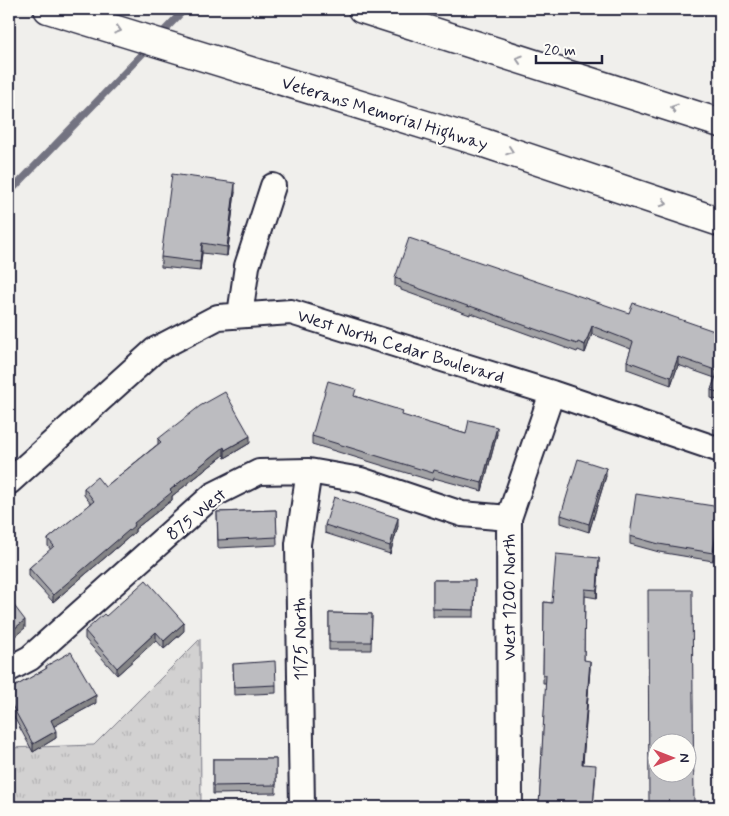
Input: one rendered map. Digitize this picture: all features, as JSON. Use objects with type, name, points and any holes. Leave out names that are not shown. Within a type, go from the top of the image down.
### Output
[{"type":"highway","points":[[362,9],[720,122]]},
{"type":"highway","name":"Veterans Memorial Highway","points":[[51,10],[484,142],[720,222]]},
{"type":"street","points":[[240,315],[247,266],[273,186]]},
{"type":"street","name":"West North Cedar Boulevard","points":[[9,482],[155,350],[218,317],[292,312],[552,393],[720,450]]},
{"type":"street","name":"West 1200 North","points":[[510,807],[509,518],[552,393]]},
{"type":"street","name":"875 West","points":[[9,669],[30,658],[213,496],[259,472],[309,471],[361,480],[462,514],[509,518]]},
{"type":"street","name":"1175 North","points":[[302,807],[298,544],[309,471]]},
{"type":"green space","points":[[200,639],[201,807],[9,807],[9,748],[94,745]]},
{"type":"building","points":[[172,174],[235,183],[227,247],[202,243],[200,262],[161,257]]},
{"type":"building","points":[[409,238],[629,313],[633,303],[720,333],[720,393],[711,390],[718,371],[678,357],[671,377],[627,361],[633,342],[592,326],[585,345],[578,342],[577,344],[401,282],[401,280],[395,278]]},
{"type":"building","points":[[328,381],[356,389],[354,396],[403,411],[402,415],[466,434],[469,420],[497,427],[482,483],[434,470],[433,473],[312,436]]},
{"type":"building","points":[[225,392],[250,436],[225,450],[224,447],[170,490],[172,492],[53,595],[29,568],[54,546],[48,539],[94,501],[84,488],[97,477],[105,487],[161,442],[158,439],[200,406]]},
{"type":"building","points":[[578,459],[606,468],[589,524],[561,515]]},
{"type":"building","points":[[636,494],[720,507],[713,553],[659,544],[630,536]]},
{"type":"building","points":[[334,497],[398,518],[390,546],[325,525]]},
{"type":"building","points":[[276,510],[277,537],[218,540],[217,512]]},
{"type":"building","points":[[556,554],[599,558],[597,590],[585,589],[584,660],[590,661],[582,764],[596,765],[593,807],[539,807],[546,675],[543,675],[544,602],[552,603]]},
{"type":"building","points":[[146,580],[184,623],[164,641],[156,632],[117,668],[85,631],[104,614],[106,616]]},
{"type":"building","points":[[433,580],[475,580],[474,610],[433,609]]},
{"type":"building","points":[[648,590],[692,590],[693,734],[649,734]]},
{"type":"building","points":[[9,599],[25,620],[9,633]]},
{"type":"building","points":[[329,613],[372,614],[371,642],[329,642]]},
{"type":"building","points":[[71,652],[96,695],[51,720],[56,731],[33,744],[9,700],[9,690]]},
{"type":"building","points":[[275,661],[276,685],[234,687],[233,664]]},
{"type":"building","points":[[213,759],[276,759],[276,785],[213,786]]},
{"type":"building","points":[[649,784],[694,784],[694,807],[649,807]]},
{"type":"waterway","points":[[158,37],[185,9]]},
{"type":"waterway","points":[[9,193],[149,47]]}]
